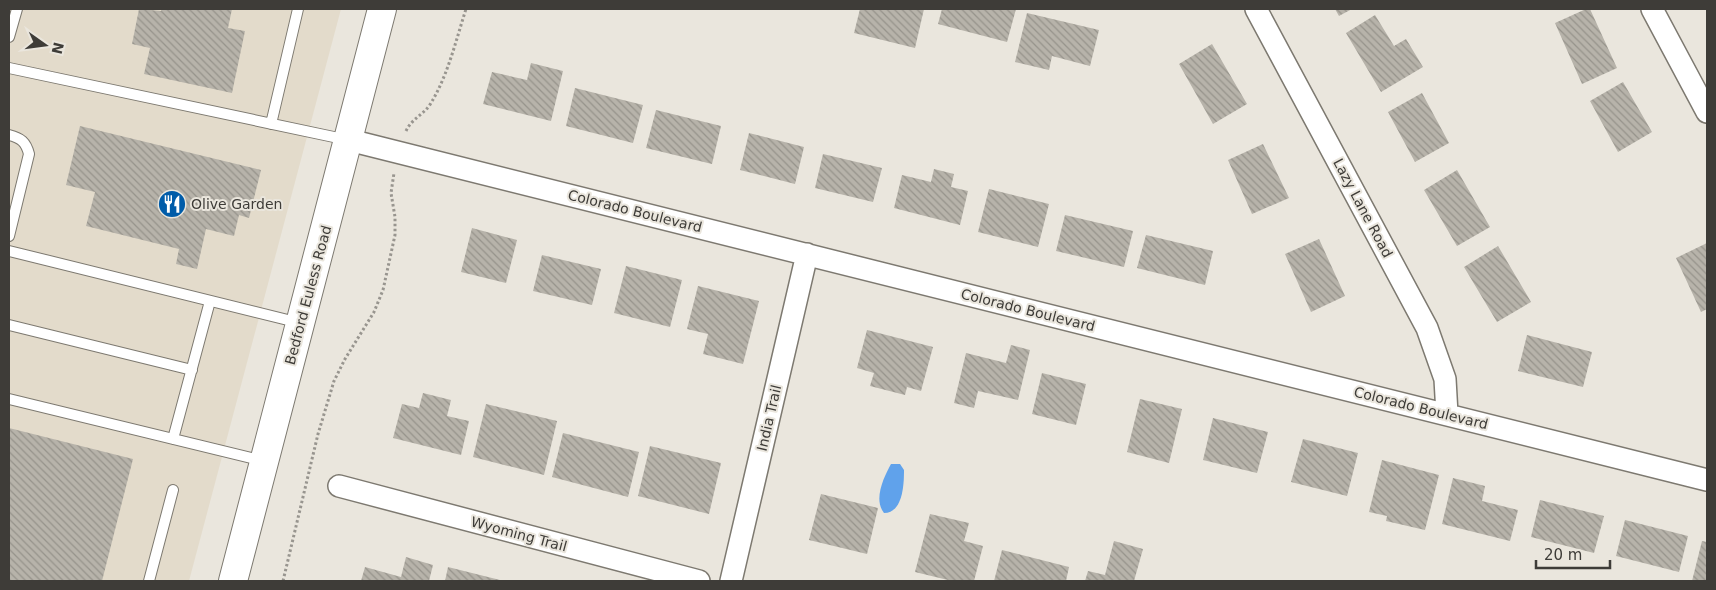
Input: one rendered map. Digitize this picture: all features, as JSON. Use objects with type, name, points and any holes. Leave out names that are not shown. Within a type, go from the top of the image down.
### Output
[{"type":"main road","name":"Bedford Euless Road","points":[[233,581],[349,140],[379,9]]},
{"type":"street","name":"Lazy Lane Road","points":[[1256,9],[1427,328],[1445,379],[1447,414]]},
{"type":"street","points":[[1652,9],[1707,112]]},
{"type":"street","name":"Colorado Boulevard","points":[[349,140],[1707,480]]},
{"type":"street","name":"India Trail","points":[[731,581],[807,254]]},
{"type":"street","name":"Wyoming Trail","points":[[339,486],[699,581]]},
{"type":"lane","points":[[9,37],[17,9]]},
{"type":"lane","points":[[271,124],[298,9]]},
{"type":"lane","points":[[9,68],[349,140]]},
{"type":"lane","points":[[9,135],[19,138],[26,145],[29,154],[9,236]]},
{"type":"lane","points":[[9,251],[300,324]]},
{"type":"lane","points":[[174,439],[210,301]]},
{"type":"lane","points":[[9,325],[192,370]]},
{"type":"lane","points":[[9,400],[264,461]]},
{"type":"lane","points":[[149,581],[173,490]]},
{"type":"path","points":[[283,581],[318,434],[334,382],[345,359],[374,312],[383,290],[395,235],[391,184],[399,153],[410,122],[428,108],[440,85],[466,9]]},
{"type":"shaded area","points":[[9,9],[341,9],[189,581],[9,581]]},
{"type":"water","points":[[891,464],[900,464],[904,470],[903,490],[899,503],[895,508],[890,512],[884,513],[879,501],[881,488]]},
{"type":"building","points":[[139,9],[161,11],[162,9],[232,9],[228,28],[245,31],[232,93],[144,74],[150,48],[132,44]]},
{"type":"building","points":[[860,9],[924,9],[915,48],[854,33]]},
{"type":"building","points":[[942,9],[1016,9],[1007,42],[938,24]]},
{"type":"building","points":[[1335,9],[1352,9],[1339,16]]},
{"type":"building","points":[[1590,9],[1617,68],[1582,84],[1555,23]]},
{"type":"building","points":[[1027,13],[1099,30],[1090,66],[1052,56],[1049,70],[1015,62]]},
{"type":"building","points":[[1375,15],[1394,46],[1406,39],[1423,67],[1381,92],[1346,33]]},
{"type":"building","points":[[1212,44],[1247,104],[1213,124],[1179,64]]},
{"type":"building","points":[[531,63],[563,71],[551,121],[483,104],[492,72],[527,80]]},
{"type":"building","points":[[1623,82],[1652,132],[1618,152],[1590,101]]},
{"type":"building","points":[[575,88],[643,105],[633,143],[566,126]]},
{"type":"building","points":[[1422,93],[1449,143],[1415,162],[1388,112]]},
{"type":"building","points":[[656,110],[721,126],[712,164],[646,148]]},
{"type":"building","name":"Olive Garden","points":[[80,126],[261,170],[249,218],[239,215],[234,236],[206,229],[197,269],[176,264],[179,249],[86,226],[95,192],[66,185]]},
{"type":"building","points":[[749,133],[804,147],[795,184],[740,170]]},
{"type":"building","points":[[1263,144],[1289,198],[1252,214],[1228,160]]},
{"type":"building","points":[[823,154],[882,168],[873,202],[815,188]]},
{"type":"building","points":[[934,169],[954,174],[951,187],[968,191],[960,225],[894,208],[902,175],[931,182]]},
{"type":"building","points":[[1457,170],[1490,227],[1457,246],[1424,190]]},
{"type":"building","points":[[989,189],[1049,204],[1038,247],[978,232]]},
{"type":"building","points":[[1065,215],[1133,231],[1124,267],[1056,251]]},
{"type":"building","points":[[472,228],[517,240],[506,283],[461,272]]},
{"type":"building","points":[[1146,235],[1213,251],[1205,285],[1137,268]]},
{"type":"building","points":[[1319,239],[1345,296],[1311,312],[1285,254]]},
{"type":"building","points":[[1707,243],[1707,309],[1701,312],[1676,258]]},
{"type":"building","points":[[1498,246],[1531,302],[1497,322],[1464,267]]},
{"type":"building","points":[[542,255],[601,269],[592,305],[533,291]]},
{"type":"building","points":[[626,266],[682,280],[670,327],[614,313]]},
{"type":"building","points":[[698,286],[759,301],[743,364],[703,354],[708,334],[687,329]]},
{"type":"building","points":[[867,330],[933,347],[921,391],[907,387],[905,395],[870,386],[874,373],[857,368]]},
{"type":"building","points":[[1527,335],[1592,352],[1583,387],[1518,371]]},
{"type":"building","points":[[1011,345],[1030,350],[1018,400],[978,391],[974,408],[954,403],[966,353],[1006,363]]},
{"type":"building","points":[[1042,373],[1086,384],[1076,425],[1032,414]]},
{"type":"building","points":[[423,393],[451,400],[447,416],[469,421],[461,455],[393,438],[402,404],[419,408]]},
{"type":"building","points":[[1140,399],[1182,409],[1169,463],[1127,452]]},
{"type":"building","points":[[486,404],[557,421],[544,475],[473,457]]},
{"type":"building","points":[[1213,418],[1268,432],[1257,473],[1203,460]]},
{"type":"building","points":[[9,428],[133,459],[102,581],[9,581]]},
{"type":"building","points":[[563,433],[639,452],[628,497],[552,477]]},
{"type":"building","points":[[1303,439],[1358,453],[1347,496],[1291,482]]},
{"type":"building","points":[[650,446],[721,463],[709,514],[638,496]]},
{"type":"building","points":[[1382,460],[1439,475],[1425,530],[1386,521],[1387,516],[1369,512]]},
{"type":"building","points":[[1453,478],[1485,486],[1482,501],[1518,510],[1510,541],[1442,524]]},
{"type":"building","points":[[821,494],[878,508],[867,554],[809,540]]},
{"type":"building","points":[[1540,500],[1604,516],[1594,553],[1531,537]]},
{"type":"building","points":[[930,514],[969,523],[964,541],[983,546],[974,581],[952,581],[915,572]]},
{"type":"building","points":[[1625,520],[1688,536],[1679,572],[1616,556]]},
{"type":"building","points":[[1114,541],[1143,549],[1134,581],[1085,581],[1088,571],[1105,575]]},
{"type":"building","points":[[1702,541],[1707,542],[1707,581],[1692,581]]},
{"type":"building","points":[[1002,550],[1069,567],[1066,581],[994,581]]},
{"type":"building","points":[[406,557],[433,565],[429,581],[361,581],[365,567],[401,577]]},
{"type":"building","points":[[448,567],[504,581],[445,581]]},
{"type":"place","name":"Olive Garden","points":[[172,204]]}]
